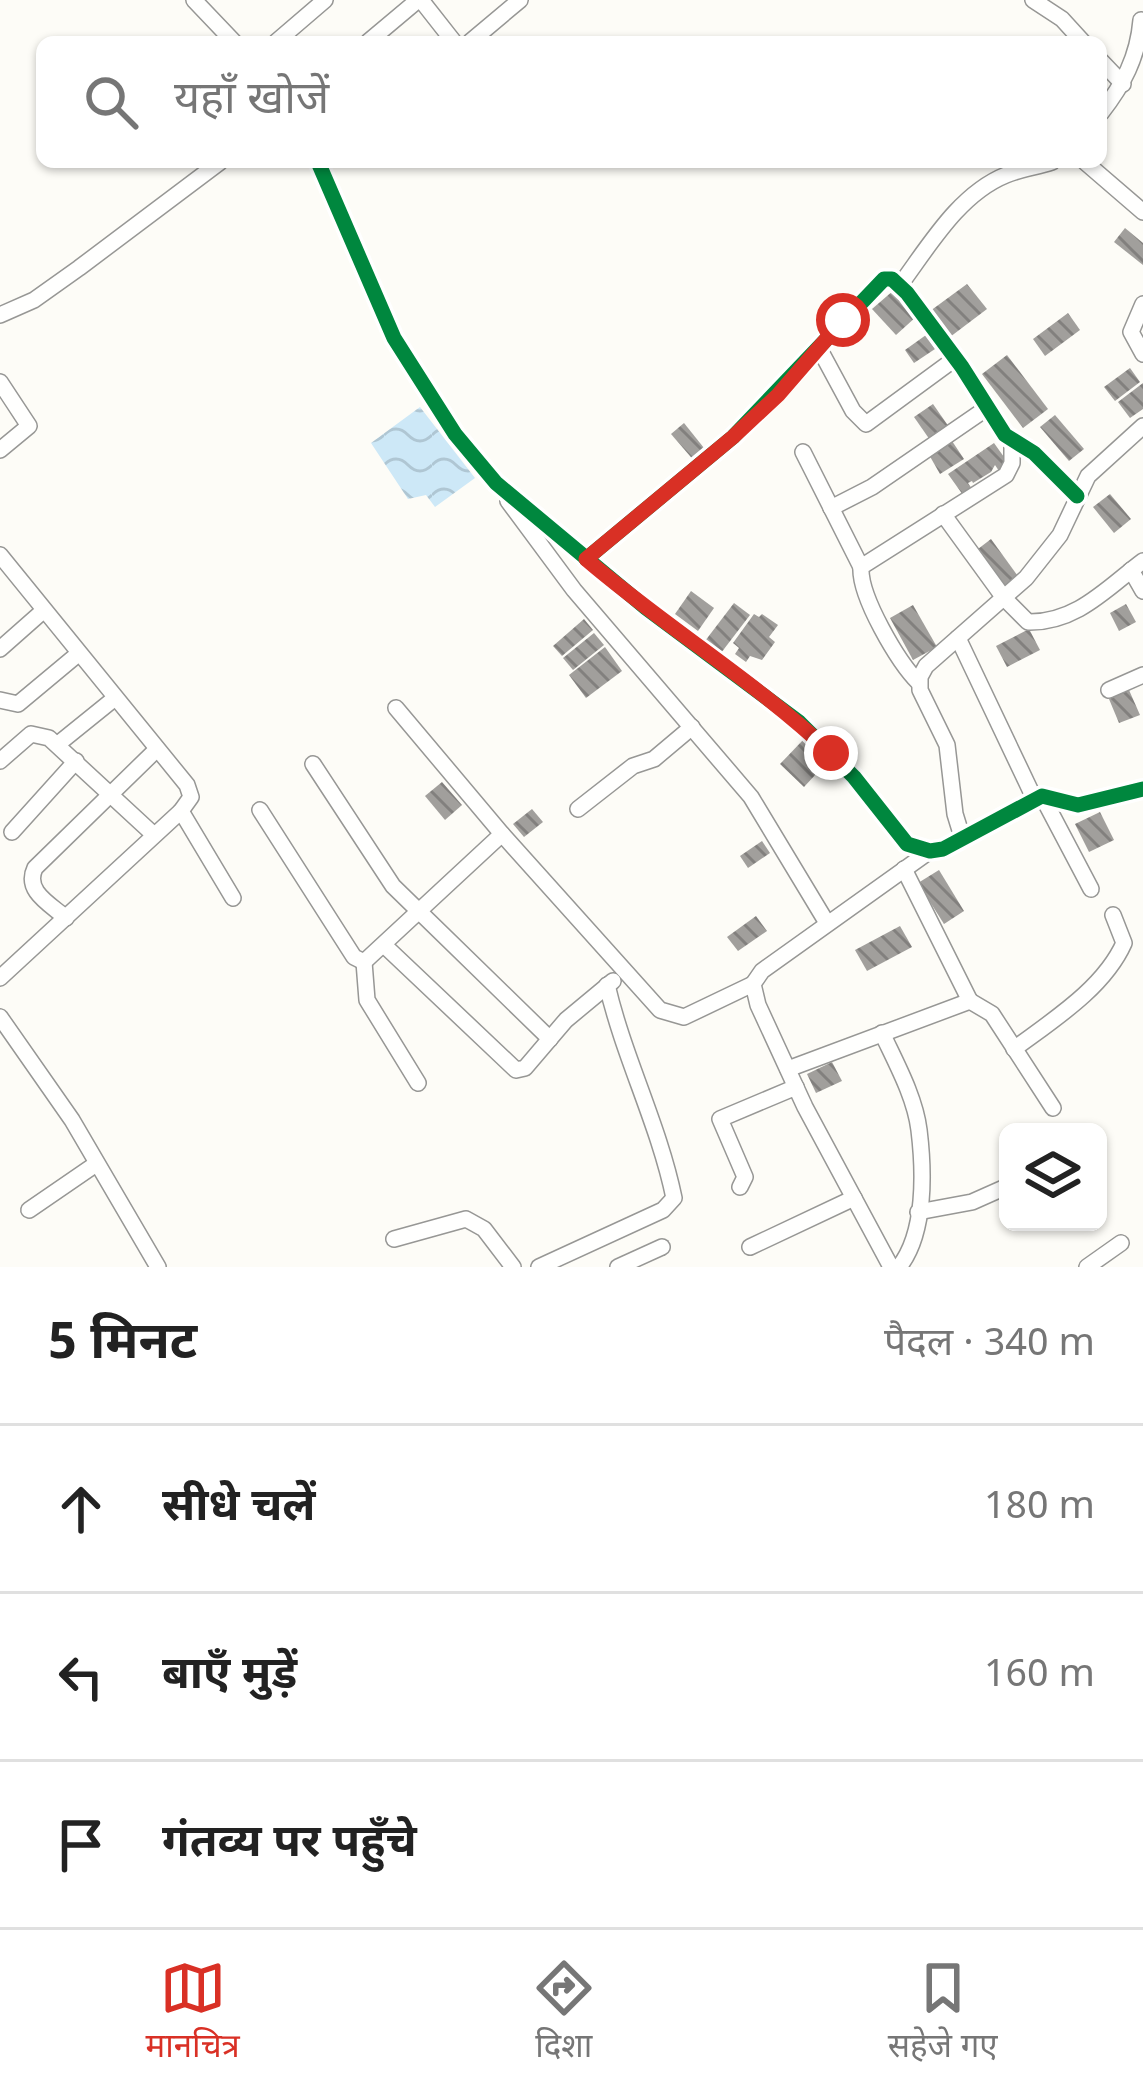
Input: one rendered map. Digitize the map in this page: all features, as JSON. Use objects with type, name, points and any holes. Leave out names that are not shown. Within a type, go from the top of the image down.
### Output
[{"type":"street","points":[[194,0],[228,36]]},
{"type":"street","points":[[283,36],[325,0]]},
{"type":"street","points":[[375,36],[420,0],[449,36]]},
{"type":"street","points":[[477,36],[520,0]]},
{"type":"street","points":[[1033,0],[1078,36]]},
{"type":"street","points":[[1107,105],[1123,84],[1140,39],[1141,20]]},
{"type":"street","points":[[1107,67],[1123,84]]},
{"type":"street","points":[[0,315],[49,289],[212,168]]},
{"type":"street","points":[[322,168],[394,338],[455,434],[574,590],[767,820],[827,923]]},
{"type":"street","points":[[900,285],[963,206],[1008,174],[1030,168]]},
{"type":"street","points":[[1092,168],[1143,212]]},
{"type":"street","points":[[586,559],[733,437],[884,278],[900,285],[1012,440],[1034,453],[1077,496]]},
{"type":"street","points":[[1143,304],[1131,332],[1143,354]]},
{"type":"street","points":[[819,348],[853,411],[866,424],[956,358]]},
{"type":"street","points":[[0,382],[29,426],[0,450]]},
{"type":"street","points":[[831,508],[872,487],[988,408]]},
{"type":"street","points":[[919,683],[926,666],[1049,551],[1088,476],[1143,426]]},
{"type":"street","points":[[860,567],[1006,475],[1012,463],[1012,440]]},
{"type":"street","points":[[803,452],[860,567],[864,590],[899,657],[919,683],[947,745],[963,840]]},
{"type":"street","points":[[496,483],[586,559],[799,722],[854,777],[907,844],[930,851]]},
{"type":"street","points":[[944,514],[1021,618],[1038,622],[1087,606],[1137,565],[1143,590]]},
{"type":"street","points":[[0,555],[6,575],[43,611],[191,797],[0,978]]},
{"type":"street","points":[[0,649],[43,611]]},
{"type":"street","points":[[958,638],[1038,797],[1091,889]]},
{"type":"street","points":[[0,700],[18,704],[78,654]]},
{"type":"street","points":[[1109,690],[1143,675]]},
{"type":"street","points":[[58,744],[115,698]]},
{"type":"street","points":[[396,708],[624,973],[660,1010],[677,1018],[753,984],[762,971],[904,868],[1038,797],[1078,805],[1143,789]]},
{"type":"street","points":[[578,809],[692,728]]},
{"type":"street","points":[[0,761],[31,734],[39,733],[58,744],[153,834]]},
{"type":"street","points":[[66,918],[33,889],[31,878],[157,749]]},
{"type":"street","points":[[12,832],[76,761]]},
{"type":"street","points":[[313,764],[393,886],[550,1039]]},
{"type":"street","points":[[260,810],[348,948],[364,962],[367,1000],[418,1084]]},
{"type":"street","points":[[181,811],[233,898]]},
{"type":"street","points":[[364,962],[502,834]]},
{"type":"street","points":[[904,868],[970,1001],[992,1014],[1052,1108]]},
{"type":"street","points":[[1014,1049],[1116,960],[1124,943],[1113,914]]},
{"type":"street","points":[[385,946],[512,1069],[526,1068],[550,1039],[624,973]]},
{"type":"street","points":[[753,984],[796,1087],[895,1267],[913,1244],[919,1129],[882,1033]]},
{"type":"street","points":[[539,1267],[663,1210],[674,1198],[608,985]]},
{"type":"street","points":[[788,1070],[970,1001]]},
{"type":"street","points":[[0,1017],[6,1035],[72,1120],[158,1267]]},
{"type":"street","points":[[740,1187],[745,1177],[720,1119],[796,1087]]},
{"type":"street","points":[[29,1210],[96,1164]]},
{"type":"street","points":[[918,1212],[999,1190]]},
{"type":"street","points":[[750,1247],[854,1198]]},
{"type":"street","points":[[394,1239],[466,1219],[484,1228],[513,1267]]},
{"type":"street","points":[[1087,1267],[1121,1243]]},
{"type":"street","points":[[618,1267],[662,1247]]},
{"type":"water","points":[[420,407],[475,478],[435,507],[426,495],[408,499],[371,443]]},
{"type":"building","points":[[1125,228],[1143,243],[1143,265],[1114,242]]},
{"type":"building","points":[[967,284],[987,309],[946,340],[926,314]]},
{"type":"building","points":[[894,290],[917,316],[896,335],[872,309]]},
{"type":"building","points":[[1068,313],[1080,330],[1045,356],[1033,339]]},
{"type":"building","points":[[926,335],[935,349],[914,363],[905,350]]},
{"type":"building","points":[[1007,355],[1048,409],[1023,428],[982,374]]},
{"type":"building","points":[[1130,368],[1140,382],[1115,401],[1104,387]]},
{"type":"building","points":[[1143,383],[1143,409],[1130,418],[1118,402]]},
{"type":"building","points":[[933,404],[949,427],[930,440],[914,417]]},
{"type":"building","points":[[1055,415],[1084,449],[1069,461],[1040,427]]},
{"type":"building","points":[[684,423],[708,453],[696,463],[671,434]]},
{"type":"building","points":[[950,438],[964,459],[940,474],[928,453]]},
{"type":"building","points":[[994,443],[1009,464],[999,471],[995,465],[991,472],[968,483],[972,489],[963,495],[948,474]]},
{"type":"building","points":[[1110,494],[1131,519],[1114,533],[1093,507]]},
{"type":"building","points":[[991,539],[1020,579],[1007,588],[978,549]]},
{"type":"building","points":[[691,591],[714,608],[698,631],[675,614]]},
{"type":"building","points":[[734,603],[750,615],[721,653],[705,641]]},
{"type":"building","points":[[1126,604],[1136,622],[1119,631],[1110,613]]},
{"type":"building","points":[[913,605],[937,647],[913,660],[890,618]]},
{"type":"building","points":[[754,614],[778,625],[769,637],[775,642],[762,660],[750,656],[746,662],[735,654],[739,648],[733,643]]},
{"type":"building","points":[[584,619],[593,630],[562,656],[553,646]]},
{"type":"building","points":[[1029,629],[1040,650],[1007,667],[996,646]]},
{"type":"building","points":[[594,633],[604,645],[573,670],[563,658]]},
{"type":"building","points":[[605,647],[622,671],[586,698],[569,675]]},
{"type":"building","points":[[1129,690],[1140,715],[1119,723],[1109,699]]},
{"type":"building","points":[[804,739],[828,761],[804,787],[780,764]]},
{"type":"building","points":[[442,782],[462,805],[445,820],[425,796]]},
{"type":"building","points":[[532,809],[543,822],[524,837],[513,824]]},
{"type":"building","points":[[1100,812],[1114,840],[1089,852],[1075,824]]},
{"type":"building","points":[[762,841],[770,853],[748,868],[740,856]]},
{"type":"building","points":[[939,870],[964,911],[944,924],[918,883]]},
{"type":"building","points":[[756,916],[767,931],[738,951],[727,937]]},
{"type":"building","points":[[900,926],[912,947],[867,971],[855,950]]},
{"type":"building","points":[[832,1062],[842,1081],[816,1093],[807,1074]]},
{"type":"cycle path","points":[[321,168],[394,338],[455,434],[496,483],[646,608],[799,722],[854,777],[907,844],[930,851],[943,849],[1042,796],[1078,805],[1143,789]]},
{"type":"cycle path","points":[[586,559],[733,437],[884,279],[892,279],[907,293],[1005,435],[1034,453],[1077,496]]},
{"type":"route","points":[[831,753],[758,689],[586,559],[733,437],[778,395],[843,320]]}]
